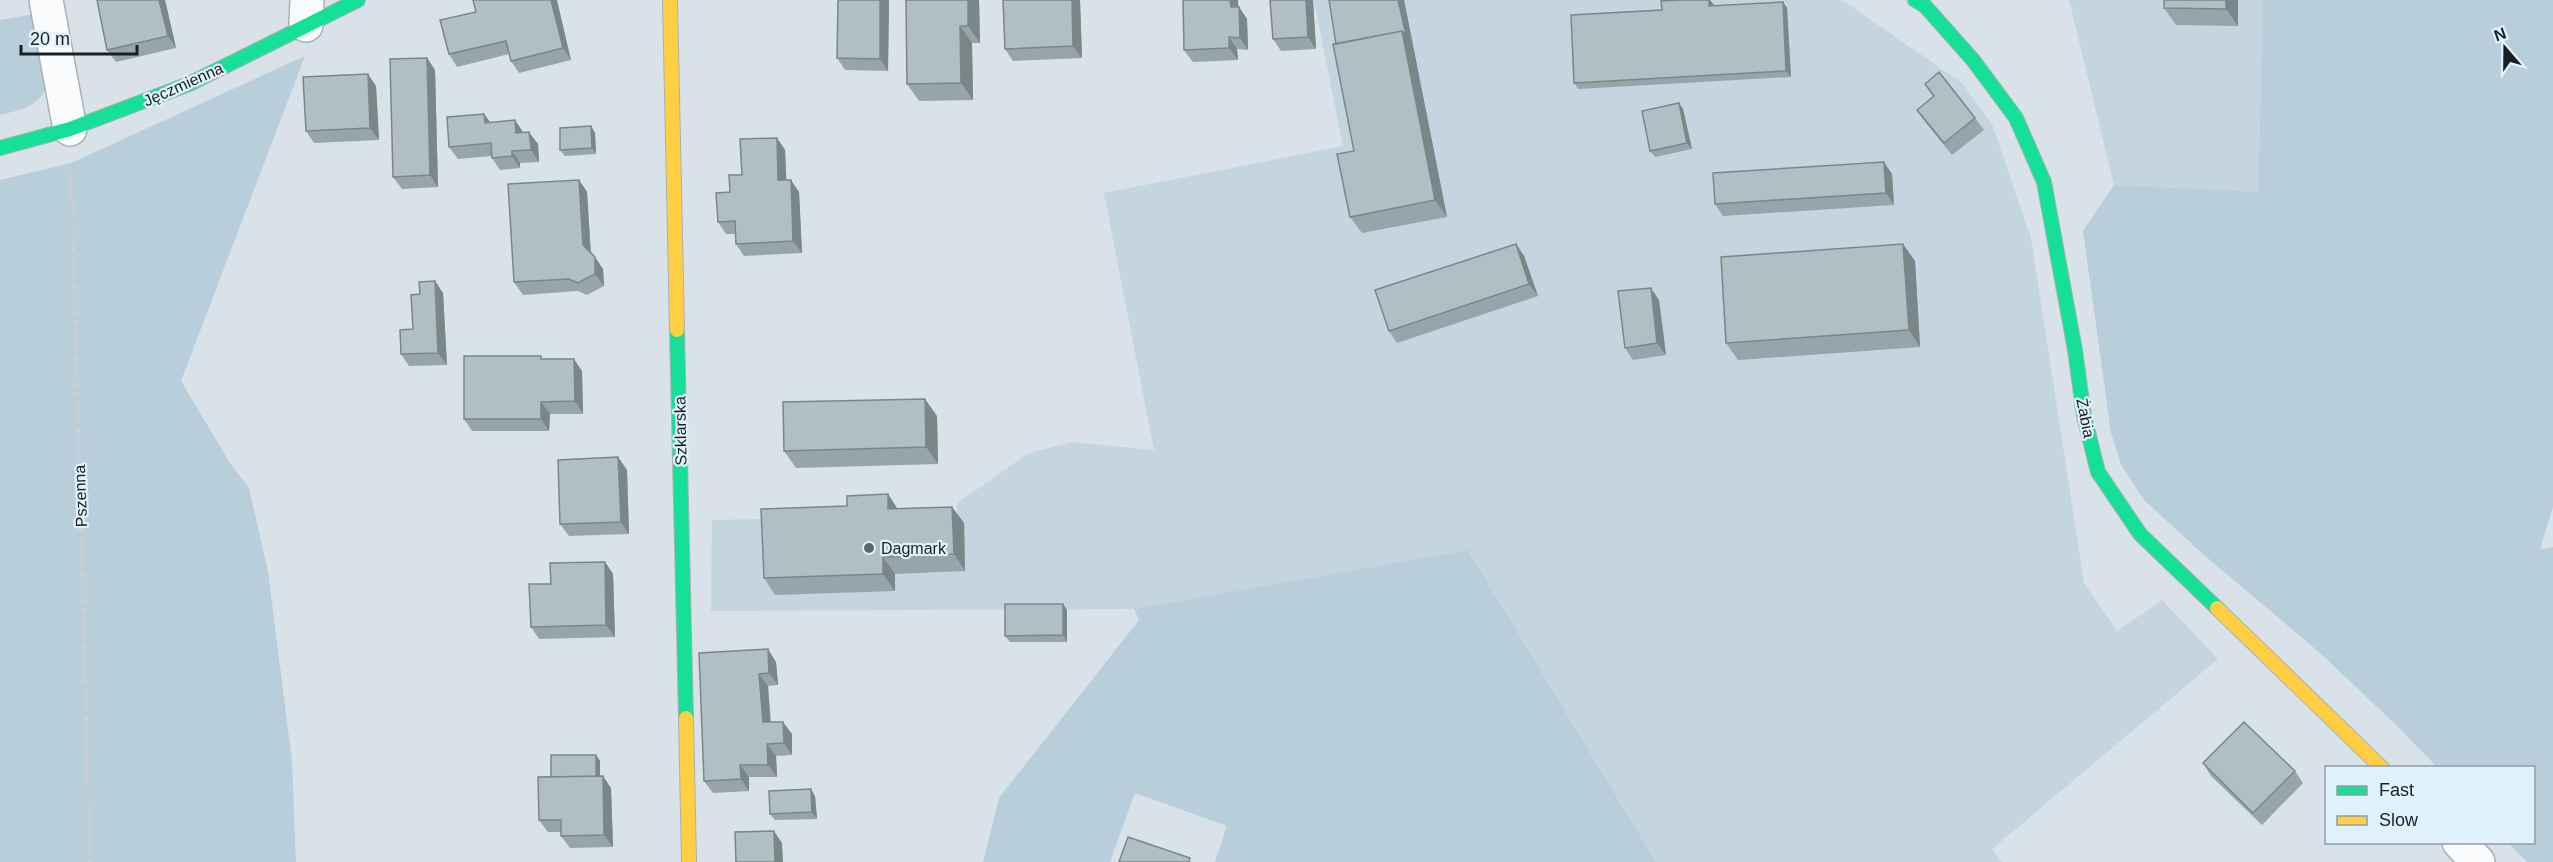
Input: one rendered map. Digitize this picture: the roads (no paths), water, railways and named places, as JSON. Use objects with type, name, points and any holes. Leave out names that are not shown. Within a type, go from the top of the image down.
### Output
[{"type":"street","points":[[46,0],[70,129]]},
{"type":"street","name":"Jęczmienna","points":[[0,147],[70,129],[189,84],[306,12],[358,0]]},
{"type":"street","name":"Szklarska","points":[[670,0],[688,862]]},
{"type":"street","name":"Żabia","points":[[1925,2],[2016,118],[2044,182],[2075,350],[2084,416],[2098,472],[2140,534],[2380,766]]},
{"type":"street","points":[[2460,844],[2478,862]]},
{"type":"place","name":"Dagmark","points":[[869,548]]}]
